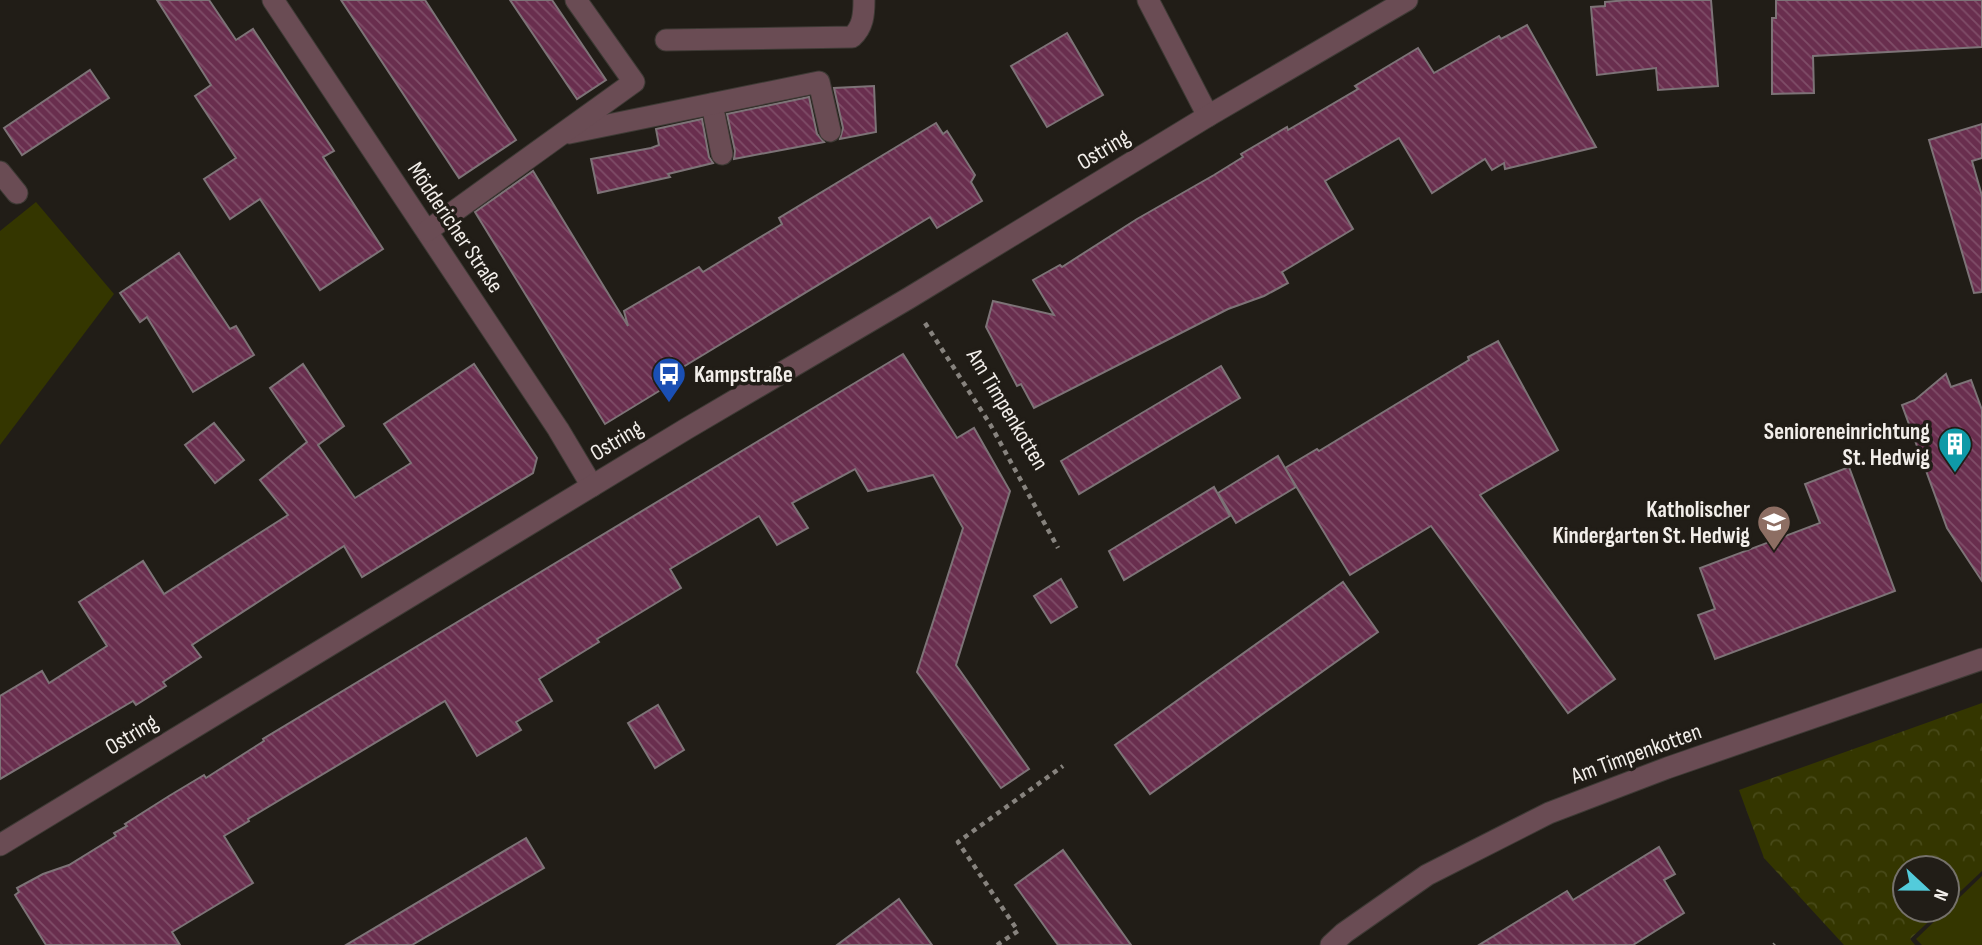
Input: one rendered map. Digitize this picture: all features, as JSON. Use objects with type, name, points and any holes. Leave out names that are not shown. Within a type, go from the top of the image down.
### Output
[{"type":"street","name":"Möddericher Straße","points":[[273,0],[558,429],[592,486]]},
{"type":"street","points":[[427,231],[634,82],[576,0]]},
{"type":"street","points":[[666,40],[852,37],[862,22],[864,0]]},
{"type":"street","points":[[1148,0],[1208,116]]},
{"type":"street","name":"Ostring","points":[[0,845],[1208,116],[1407,0]]},
{"type":"street","points":[[559,135],[819,82],[830,131]]},
{"type":"street","points":[[712,104],[722,154]]},
{"type":"street","points":[[0,172],[17,193]]},
{"type":"street","name":"Am Timpenkotten","points":[[1331,945],[1427,875],[1549,813],[1667,768],[1982,659]]},
{"type":"path","name":"Am Timpenkotten","points":[[909,298],[990,424],[1058,548]]},
{"type":"path","points":[[997,945],[1018,931],[958,842],[1063,766]]},
{"type":"green space","points":[[36,202],[114,294],[0,445],[0,231]]},
{"type":"green space","points":[[1982,703],[1982,871],[1961,891],[1961,854],[1891,854],[1891,924],[1926,924],[1910,939],[1915,945],[1844,945],[1764,858],[1739,790]]},
{"type":"green space","points":[[1982,876],[1982,945],[1922,945],[1916,939],[1932,924],[1961,924],[1961,896]]},
{"type":"building","points":[[157,0],[209,0],[236,40],[253,29],[334,151],[323,157],[383,249],[320,290],[260,199],[230,219],[204,179],[236,158],[195,96],[211,85]]},
{"type":"building","points":[[341,0],[425,0],[516,140],[459,178]]},
{"type":"building","points":[[510,0],[552,0],[606,80],[577,99]]},
{"type":"building","points":[[1711,0],[1718,86],[1658,90],[1656,68],[1597,75],[1591,7],[1605,6],[1605,2]]},
{"type":"building","points":[[1776,0],[1982,0],[1982,47],[1813,56],[1814,93],[1772,94],[1772,18],[1776,18]]},
{"type":"building","points":[[1527,25],[1596,147],[1505,169],[1504,163],[1492,170],[1485,159],[1432,193],[1399,138],[1325,181],[1353,229],[1282,272],[1288,283],[1264,296],[1228,309],[1034,408],[1021,384],[1017,386],[986,327],[993,301],[1054,315],[1033,280],[1060,265],[1062,267],[1243,157],[1241,154],[1358,89],[1355,86],[1418,48],[1434,73],[1499,36],[1501,39]]},
{"type":"building","points":[[1067,33],[1103,95],[1047,127],[1011,66]]},
{"type":"building","points":[[90,70],[109,98],[22,155],[4,128]]},
{"type":"building","points":[[874,86],[876,132],[840,139],[843,128],[834,88]]},
{"type":"building","points":[[809,97],[817,134],[824,142],[734,159],[735,151],[727,114]]},
{"type":"building","points":[[702,119],[709,157],[713,163],[668,174],[670,177],[598,193],[591,159],[651,148],[659,145],[656,129]]},
{"type":"building","points":[[936,123],[943,134],[947,131],[975,175],[971,182],[982,201],[937,228],[930,217],[660,381],[664,388],[605,424],[475,212],[533,171],[628,326],[624,311],[699,267],[703,272],[782,224],[779,218]]},
{"type":"building","points":[[1982,124],[1982,158],[1972,161],[1982,196],[1982,292],[1974,293],[1929,140]]},
{"type":"building","points":[[179,253],[230,329],[236,326],[254,355],[193,392],[147,317],[140,322],[120,293]]},
{"type":"building","points":[[1498,341],[1558,450],[1480,495],[1615,679],[1568,713],[1431,526],[1350,575],[1285,468],[1317,449],[1319,451]]},
{"type":"building","points":[[903,354],[957,438],[974,428],[1010,491],[956,665],[1029,769],[1001,788],[917,672],[963,528],[933,475],[868,491],[855,469],[792,503],[808,528],[777,545],[759,516],[670,569],[681,588],[597,639],[599,642],[539,679],[552,701],[516,722],[521,730],[477,756],[445,701],[248,819],[249,821],[224,836],[253,883],[172,932],[180,945],[46,945],[15,895],[19,892],[17,888],[43,874],[69,865],[116,836],[114,833],[127,826],[125,824],[169,796],[204,775],[206,778],[264,741],[263,739]]},
{"type":"building","points":[[303,364],[344,426],[318,445],[355,498],[411,463],[384,424],[474,364],[537,458],[533,473],[362,577],[344,546],[192,645],[201,657],[163,682],[166,686],[136,705],[133,701],[0,779],[0,696],[42,671],[49,683],[107,646],[79,602],[143,561],[164,594],[288,515],[260,480],[307,442],[270,388]]},
{"type":"building","points":[[1221,366],[1240,398],[1079,494],[1061,461]]},
{"type":"building","name":"Senioreneinrichtung St. Hedwig","points":[[1946,374],[1951,387],[1971,380],[1982,410],[1982,581],[1947,528],[1902,405],[1915,400]]},
{"type":"building","points":[[214,423],[244,460],[215,483],[185,445]]},
{"type":"building","points":[[1278,456],[1296,487],[1236,523],[1218,493]]},
{"type":"building","points":[[1849,467],[1895,591],[1715,659],[1698,615],[1715,609],[1700,568],[1820,523],[1805,484]]},
{"type":"building","points":[[1214,487],[1230,516],[1124,580],[1109,551]]},
{"type":"building","points":[[1061,579],[1077,607],[1051,623],[1034,596]]},
{"type":"building","points":[[1343,582],[1378,632],[1150,794],[1115,745]]},
{"type":"building","points":[[658,705],[684,750],[655,768],[628,723]]},
{"type":"building","points":[[526,838],[544,868],[412,945],[346,945]]},
{"type":"building","points":[[1659,847],[1675,874],[1664,880],[1684,913],[1633,945],[1479,945],[1567,891],[1573,900]]},
{"type":"building","points":[[1063,850],[1131,945],[1058,945],[1015,885]]},
{"type":"building","points":[[899,899],[932,945],[837,945]]},
{"type":"place","name":"Kampstraße","points":[[669,404]]},
{"type":"place","name":"Senioreneinrichtung St. Hedwig","points":[[1955,474]]},
{"type":"place","name":"Katholischer Kindergarten St. Hedwig","points":[[1774,552]]}]
